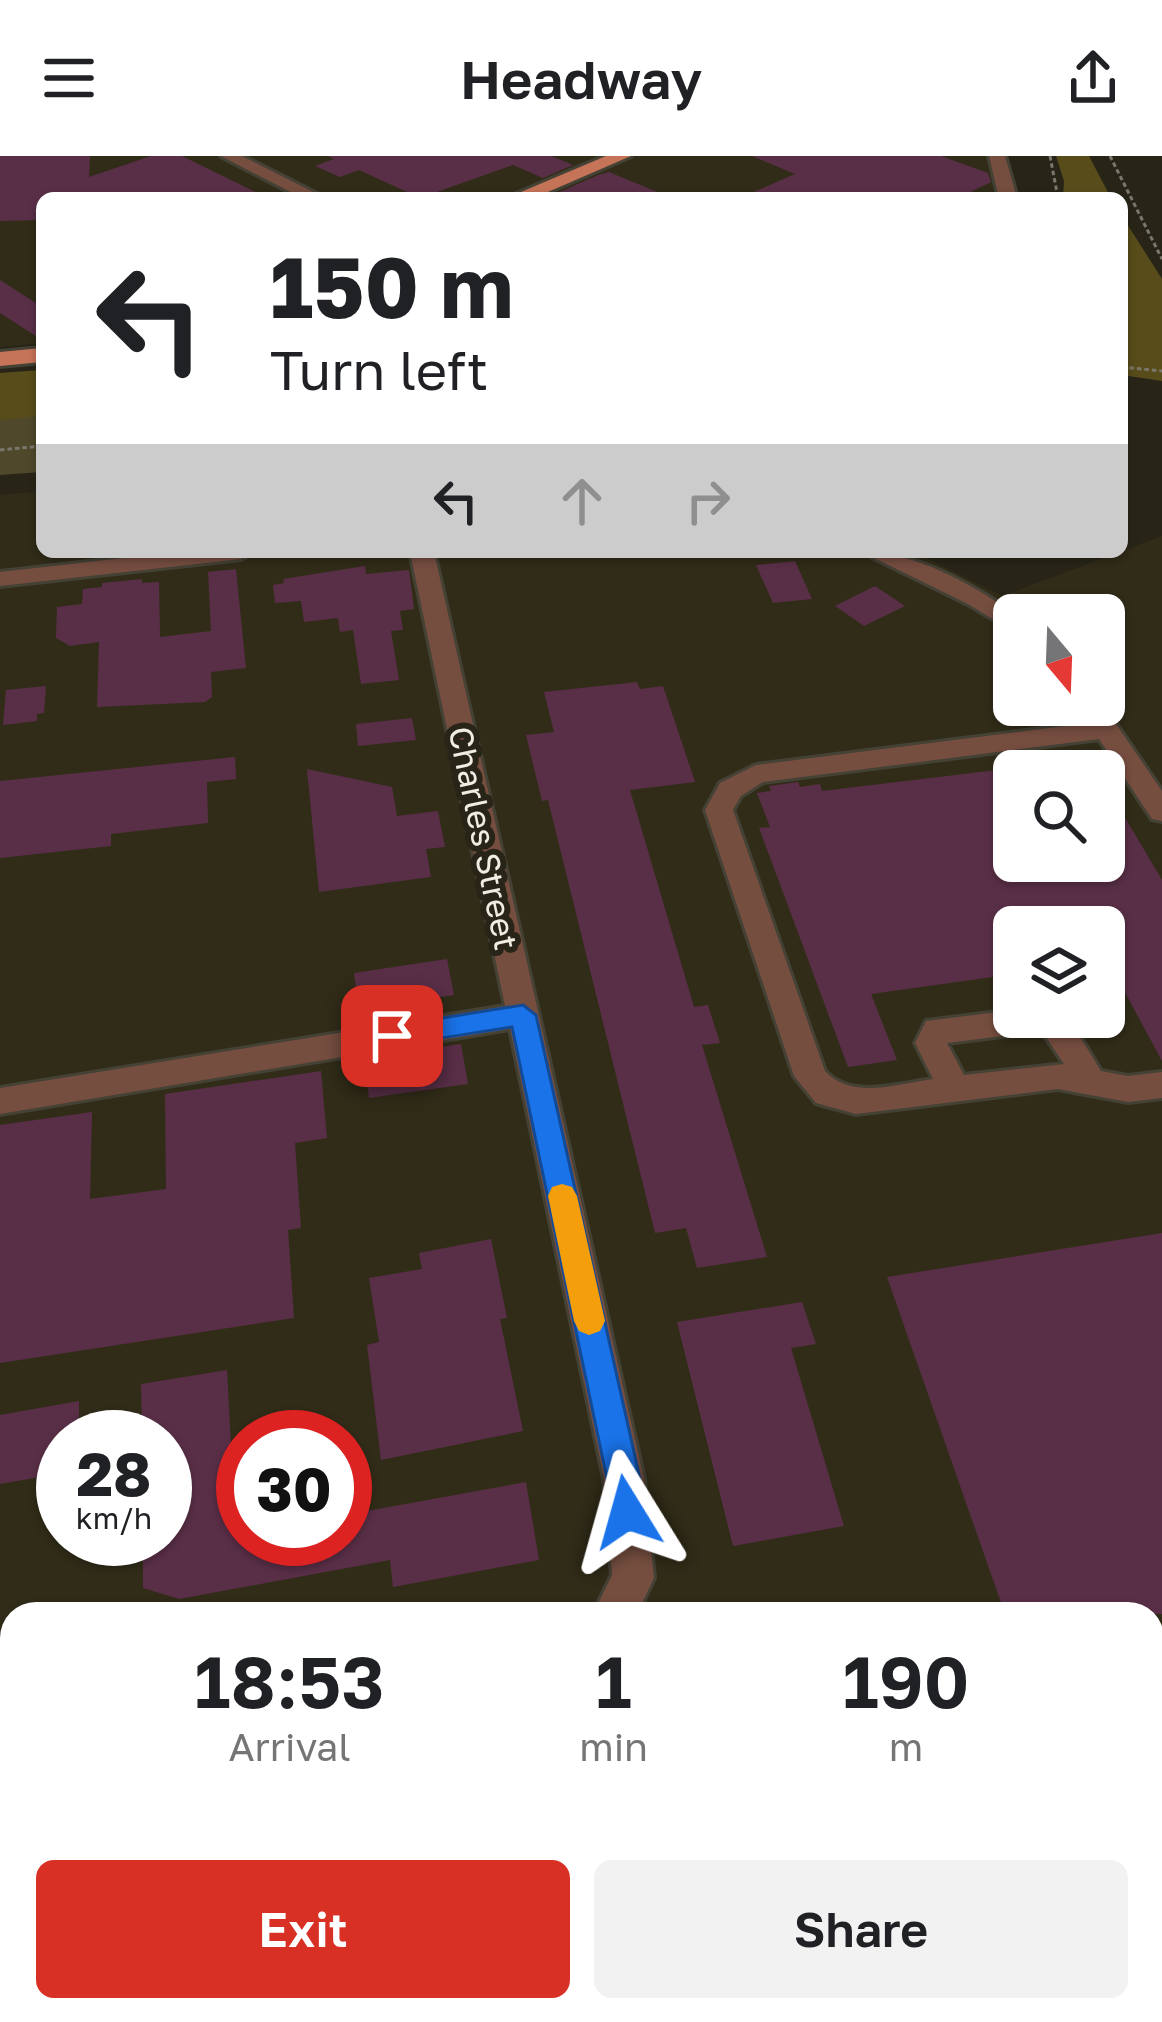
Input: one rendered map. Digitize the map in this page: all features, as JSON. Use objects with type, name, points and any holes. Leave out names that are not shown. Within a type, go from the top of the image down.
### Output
[{"type":"main road","points":[[532,192],[622,156]]},
{"type":"main road","points":[[0,359],[36,356]]},
{"type":"street","points":[[229,156],[304,192]]},
{"type":"street","points":[[997,156],[1006,192]]},
{"type":"street","points":[[0,579],[187,558]]},
{"type":"street","name":"Charles Street","points":[[423,558],[624,1479],[633,1578],[620,1602]]},
{"type":"street","points":[[887,558],[993,610]]},
{"type":"street","points":[[1045,726],[756,774],[730,790],[719,810],[811,1076],[822,1093],[839,1101],[866,1101],[1058,1076],[1128,1089],[1162,1085]]},
{"type":"street","points":[[1105,726],[1162,812]]},
{"type":"street","points":[[0,1101],[523,1015]]},
{"type":"street","points":[[954,1088],[932,1043],[937,1030],[1048,1018],[1060,1028],[1092,1084]]},
{"type":"path","points":[[1049,156],[1058,192]]},
{"type":"path","points":[[1110,156],[1162,260]]},
{"type":"path","points":[[1128,367],[1162,370]]},
{"type":"path","points":[[0,450],[36,447]]},
{"type":"shaded area","points":[[0,156],[1001,156],[1012,192],[36,192],[36,344],[0,347]]},
{"type":"shaded area","points":[[1056,156],[1089,156],[1108,192],[1063,192]]},
{"type":"shaded area","points":[[1128,225],[1162,279],[1162,381],[1128,376]]},
{"type":"shaded area","points":[[36,370],[36,417],[0,420],[0,373]]},
{"type":"shaded area","points":[[36,404],[36,472],[0,475],[0,407]]},
{"type":"shaded area","points":[[36,492],[36,558],[927,558],[998,594],[993,594],[993,726],[1125,726],[1125,594],[1007,594],[1103,558],[1128,558],[1128,549],[1162,536],[1162,1602],[0,1602],[0,495]]},
{"type":"building","points":[[0,156],[90,156],[89,177],[151,156],[182,156],[256,192],[36,192],[36,220],[0,221]]},
{"type":"building","points":[[328,156],[551,156],[573,165],[543,178],[513,165],[437,192],[407,192],[359,170],[340,177],[315,166],[334,159]]},
{"type":"building","points":[[752,156],[941,156],[988,173],[991,182],[970,192],[754,192],[795,174]]},
{"type":"building","points":[[609,172],[657,192],[560,192]]},
{"type":"building","points":[[0,280],[36,303],[36,336],[0,313]]},
{"type":"building","points":[[795,561],[812,599],[773,603],[756,565]]},
{"type":"building","points":[[365,566],[366,574],[409,570],[414,609],[400,611],[403,630],[391,631],[399,680],[361,684],[353,630],[340,632],[338,618],[304,622],[301,601],[275,603],[273,585],[284,583],[283,579]]},
{"type":"building","points":[[236,569],[246,668],[211,672],[212,697],[205,702],[97,707],[99,642],[70,646],[56,638],[57,607],[82,604],[83,589],[142,579],[142,583],[159,582],[160,637],[211,631],[208,572]]},
{"type":"building","points":[[875,586],[905,606],[864,626],[835,606]]},
{"type":"building","points":[[637,682],[640,689],[663,686],[695,782],[630,790],[694,1007],[708,1005],[720,1043],[702,1045],[767,1257],[697,1268],[686,1228],[655,1233],[548,800],[542,801],[526,735],[554,732],[544,692]]},
{"type":"building","points":[[46,686],[44,713],[37,714],[37,721],[3,725],[6,690]]},
{"type":"building","points":[[412,718],[416,740],[358,746],[356,724]]},
{"type":"building","points":[[235,757],[236,779],[207,782],[208,823],[111,834],[111,846],[0,858],[0,781]]},
{"type":"building","points":[[307,769],[392,787],[397,816],[438,811],[445,847],[426,849],[431,877],[319,892]]},
{"type":"building","points":[[993,771],[993,882],[1125,882],[1125,817],[1162,880],[1162,1061],[1125,992],[1125,906],[993,906],[993,977],[871,994],[897,1060],[848,1067],[759,828],[770,827],[757,793],[771,791],[769,786],[798,782],[800,787],[820,784],[822,791]]},
{"type":"building","points":[[447,959],[454,995],[359,1010],[354,973]]},
{"type":"building","points":[[461,1044],[468,1084],[369,1098],[364,1058]]},
{"type":"building","points":[[321,1071],[327,1138],[295,1143],[301,1228],[288,1230],[294,1318],[0,1363],[0,1125],[92,1112],[90,1199],[166,1189],[165,1094]]},
{"type":"building","points":[[1162,1233],[1162,1602],[1001,1602],[887,1277]]},
{"type":"building","points":[[491,1239],[507,1318],[500,1319],[523,1431],[381,1460],[367,1345],[379,1342],[369,1278],[422,1269],[419,1253]]},
{"type":"building","points":[[802,1302],[816,1344],[791,1348],[844,1526],[733,1546],[677,1322]]},
{"type":"building","points":[[227,1370],[229,1410],[216,1410],[216,1566],[358,1566],[179,1599],[143,1588],[143,1566],[192,1566],[192,1410],[141,1410],[141,1384]]},
{"type":"building","points":[[79,1401],[79,1410],[36,1410],[36,1478],[0,1484],[0,1415]]},
{"type":"building","points":[[526,1482],[539,1560],[393,1587],[390,1560],[372,1563],[372,1510]]},
{"type":"slow traffic","points":[[562,1196],[589,1321]]},
{"type":"route","points":[[392,1036],[523,1015],[624,1479],[627,1512]]}]
